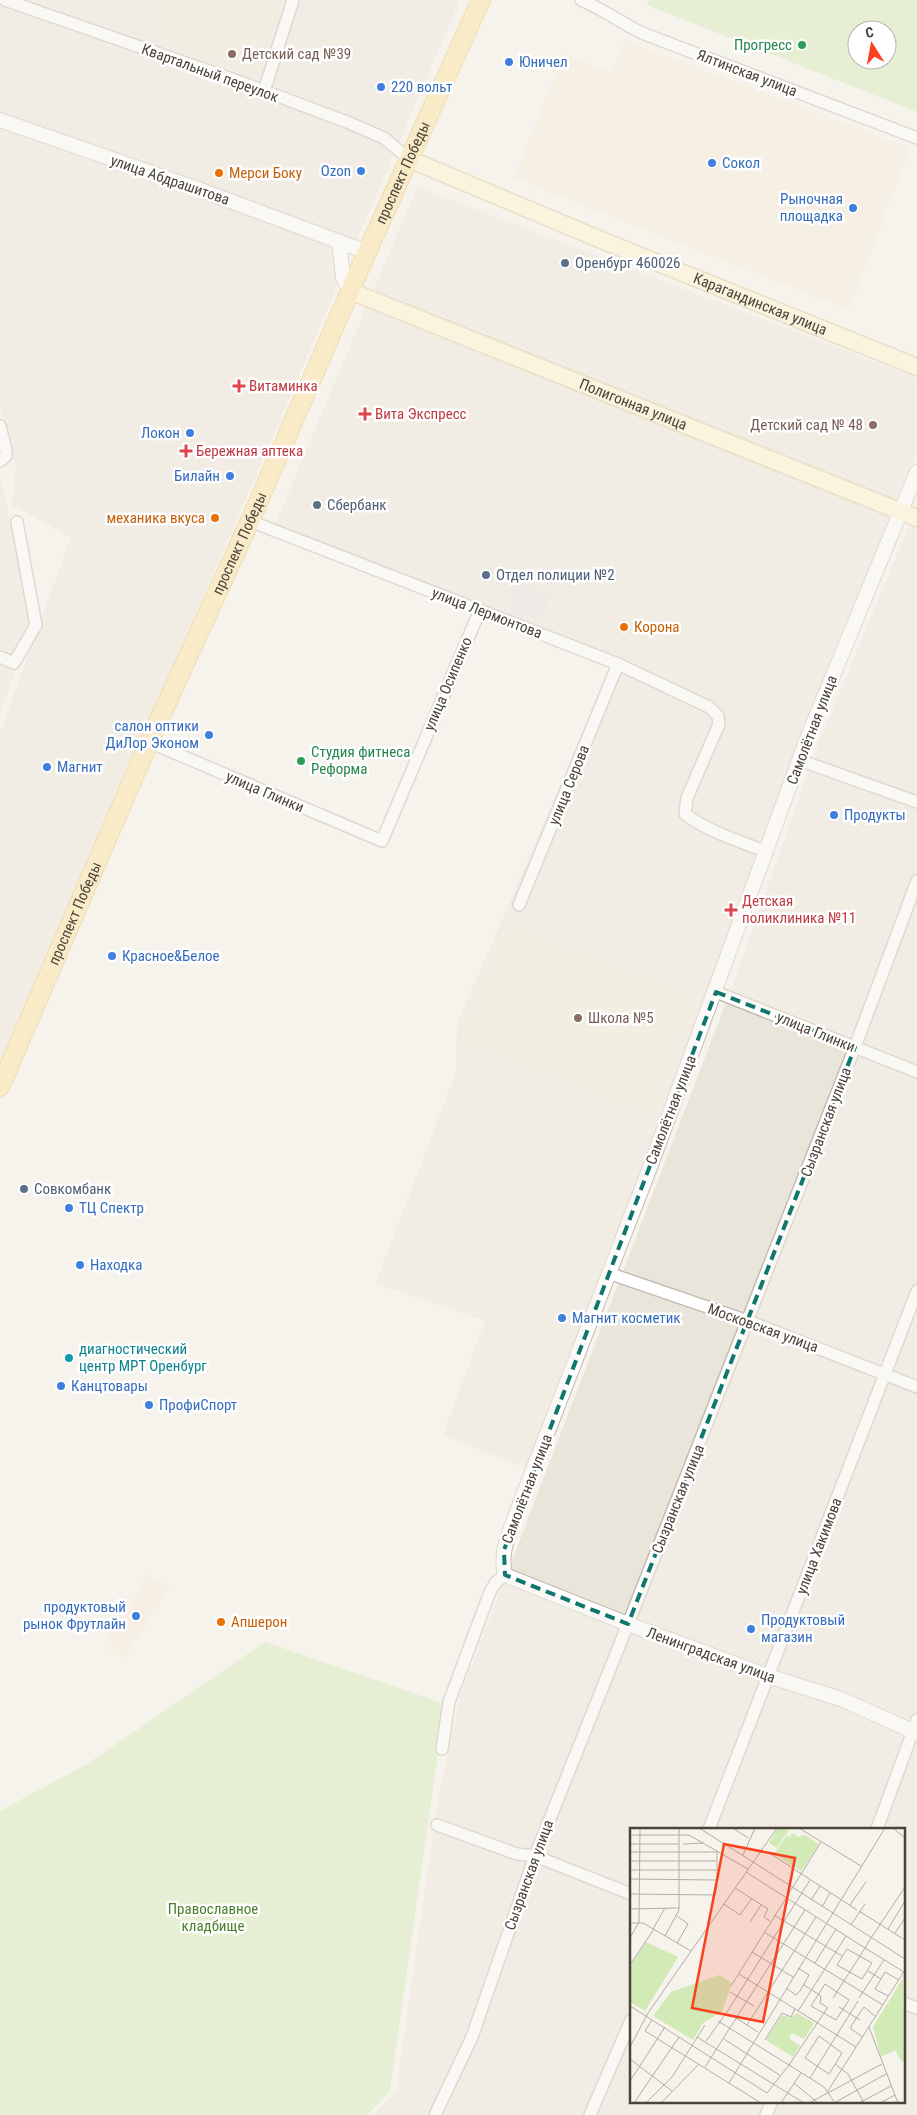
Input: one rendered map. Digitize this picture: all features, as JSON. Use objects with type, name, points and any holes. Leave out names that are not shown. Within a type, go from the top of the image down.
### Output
[{"type":"main road","name":"проспект Победы","points":[[0,1087],[149,742],[250,520],[367,252],[481,0]]},
{"type":"main road","name":"Карагандинская улица","points":[[409,159],[598,239],[917,367]]},
{"type":"main road","name":"Полигонная улица","points":[[350,291],[917,518]]},
{"type":"street","name":"Квартальный переулок","points":[[4,0],[347,122],[384,138],[409,159]]},
{"type":"street","points":[[264,91],[293,0]]},
{"type":"street","name":"Ялтинская улица","points":[[581,0],[601,8],[642,34],[917,138]]},
{"type":"street","name":"улица Абдрашитова","points":[[0,120],[339,240],[367,252]]},
{"type":"street","points":[[339,240],[343,277],[350,291]]},
{"type":"street","points":[[0,426],[6,456],[0,461]]},
{"type":"street","name":"Самолётная улица","points":[[505,1575],[502,1563],[504,1550],[716,992],[799,760],[917,472]]},
{"type":"street","name":"улица Лермонтова","points":[[250,520],[618,664],[709,707],[718,716],[719,724],[687,798],[686,814],[695,821],[719,833],[767,852]]},
{"type":"street","points":[[0,657],[14,663],[36,625],[17,522]]},
{"type":"street","name":"улица Осипенко","points":[[382,841],[480,610]]},
{"type":"street","name":"улица Серова","points":[[519,905],[618,664]]},
{"type":"street","name":"улица Глинки","points":[[149,742],[382,841]]},
{"type":"street","points":[[799,760],[917,802]]},
{"type":"street","name":"Сызранская улица","points":[[435,2115],[472,2037],[534,1856],[748,1321],[855,1048],[917,881]]},
{"type":"street","name":"улица Глинки","points":[[716,992],[917,1072]]},
{"type":"street","name":"Московская улица","points":[[608,1273],[748,1321],[917,1386]]},
{"type":"street","name":"улица Хакимова","points":[[709,1828],[917,1291]]},
{"type":"street","points":[[442,1749],[449,1702],[490,1592],[496,1582],[505,1575]]},
{"type":"street","name":"Ленинградская улица","points":[[505,1575],[628,1624],[768,1676],[841,1699],[916,1728]]},
{"type":"street","points":[[877,1828],[916,1728]]},
{"type":"street","points":[[436,1824],[517,1854],[534,1856],[630,1894]]},
{"type":"street","points":[[904,2002],[917,2008]]},
{"type":"street","points":[[590,2115],[630,2022]]},
{"type":"street","points":[[766,2115],[772,2102]]},
{"type":"highlighted area","points":[[716,992],[855,1047],[628,1624],[505,1575],[504,1550]]},
{"type":"shaded area","points":[[0,0],[460,0],[0,1065],[0,733],[71,537],[12,505],[16,466],[0,406]]},
{"type":"shaded area","name":"Детский сад №39","points":[[162,0],[266,0],[279,4],[255,72],[149,36]]},
{"type":"shaded area","name":"Сокол","points":[[625,40],[910,148],[849,310],[514,178],[564,54],[612,73]]},
{"type":"shaded area","points":[[417,187],[917,378],[917,450],[836,649],[530,1470],[443,1435],[485,1321],[376,1283],[456,1072],[457,1024],[612,666],[272,532]]},
{"type":"shaded area","points":[[0,475],[33,624],[0,713]]},
{"type":"shaded area","points":[[917,507],[917,2115],[373,2115],[396,2092],[437,1805],[460,1696],[732,987],[821,737]]},
{"type":"shaded area","points":[[519,581],[552,595],[541,622],[507,608]]},
{"type":"shaded area","name":"Школа №5","points":[[506,925],[696,996],[651,1116],[460,1041]]},
{"type":"shaded area","name":"продуктовый рынок Фрутлайн","points":[[149,1574],[169,1587],[124,1659],[104,1646]]},
{"type":"green space","name":"Прогресс","points":[[649,0],[917,0],[917,112],[647,5]]},
{"type":"green space","name":"Православное кладбище","points":[[265,1642],[445,1704],[390,2091],[367,2115],[0,2115],[0,1811],[87,1764]]},
{"type":"place","name":"Прогресс","points":[[802,45]]},
{"type":"place","name":"Детский сад №39","points":[[232,54]]},
{"type":"place","name":"Юничел","points":[[509,62]]},
{"type":"place","name":"220 вольт","points":[[381,87]]},
{"type":"place","name":"Сокол","points":[[712,163]]},
{"type":"place","name":"Ozon","points":[[361,171]]},
{"type":"place","name":"Мерси Боку","points":[[219,173]]},
{"type":"place","name":"Рыночная площадка","points":[[853,208]]},
{"type":"place","name":"Оренбург 460026","points":[[565,263]]},
{"type":"place","name":"Витаминка","points":[[239,386]]},
{"type":"place","name":"Вита Экспресс","points":[[365,414]]},
{"type":"place","name":"Детский сад № 48","points":[[873,425]]},
{"type":"place","name":"Локон","points":[[190,433]]},
{"type":"place","name":"Бережная аптека","points":[[186,451]]},
{"type":"place","name":"Билайн","points":[[230,476]]},
{"type":"place","name":"Сбербанк","points":[[317,505]]},
{"type":"place","name":"механика вкуса","points":[[215,518]]},
{"type":"place","name":"Отдел полиции №2","points":[[486,575]]},
{"type":"place","name":"Корона","points":[[624,627]]},
{"type":"place","name":"салон оптики ДиЛор Эконом","points":[[209,735]]},
{"type":"place","name":"Студия фитнеса Реформа","points":[[301,761]]},
{"type":"place","name":"Магнит","points":[[47,767]]},
{"type":"place","name":"Продукты","points":[[834,815]]},
{"type":"place","name":"Детская поликлиника №11","points":[[731,910]]},
{"type":"place","name":"Красное&Белое","points":[[112,956]]},
{"type":"place","name":"Школа №5","points":[[578,1018]]},
{"type":"place","name":"Совкомбанк","points":[[24,1189]]},
{"type":"place","name":"ТЦ Спектр","points":[[69,1208]]},
{"type":"place","name":"Находка","points":[[80,1265]]},
{"type":"place","name":"Магнит косметик","points":[[562,1318]]},
{"type":"place","name":"диагностический центр МРТ Оренбург","points":[[69,1358]]},
{"type":"place","name":"Канцтовары","points":[[61,1386]]},
{"type":"place","name":"ПрофиСпорт","points":[[149,1405]]},
{"type":"place","name":"продуктовый рынок Фрутлайн","points":[[136,1616]]},
{"type":"place","name":"Апшерон","points":[[221,1622]]},
{"type":"place","name":"Продуктовый магазин","points":[[751,1629]]}]
